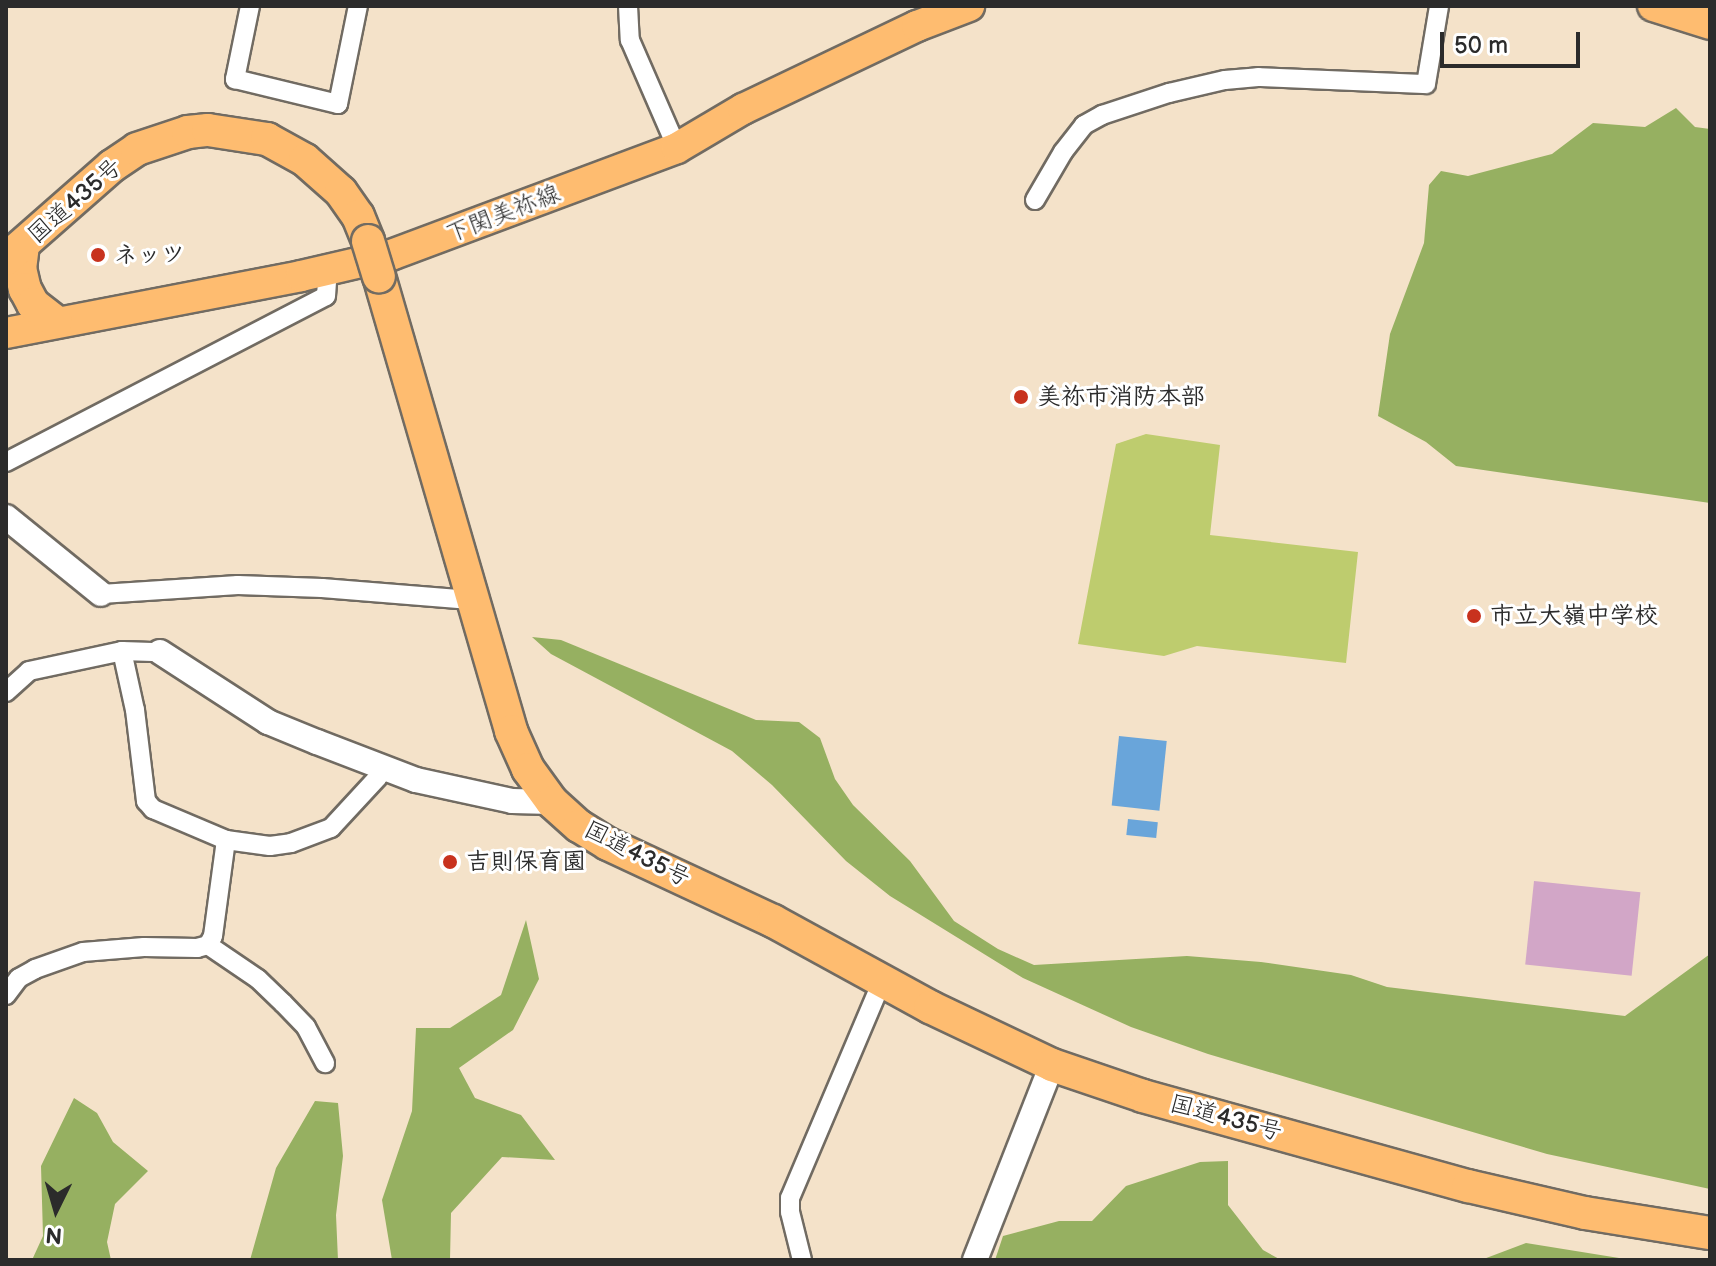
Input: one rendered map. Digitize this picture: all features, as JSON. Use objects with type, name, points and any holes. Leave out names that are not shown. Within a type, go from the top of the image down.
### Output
[{"type":"highway","name":"国道435号","points":[[15,252],[112,166],[137,149],[161,139],[208,130],[267,139],[305,160],[341,192],[358,216],[368,241],[511,731],[528,769],[552,802],[608,844],[773,921],[882,981],[1052,1065],[1143,1096],[1468,1186],[1585,1213],[1710,1233]]},
{"type":"highway","points":[[15,252],[25,289],[33,304],[56,322]]},
{"type":"main road","name":"下関美祢線","points":[[6,333],[391,255],[677,148],[743,109],[917,26],[969,6]]},
{"type":"main road","points":[[1653,6],[1710,24]]},
{"type":"street","points":[[250,6],[235,79],[338,104],[358,6]]},
{"type":"street","points":[[628,6],[630,40],[677,148]]},
{"type":"street","points":[[1035,200],[1063,152],[1084,125],[1102,115],[1169,93],[1225,80],[1258,77],[1426,84],[1439,6]]},
{"type":"street","points":[[6,462],[326,296],[328,270]]},
{"type":"street","points":[[6,517],[101,594],[238,585],[322,588],[471,600]]},
{"type":"street","points":[[122,651],[135,710],[146,801],[153,809],[226,840],[270,846],[291,843],[331,828],[378,777],[383,767]]},
{"type":"street","points":[[6,692],[29,671],[122,651],[160,652],[268,722],[416,780],[512,801],[552,802]]},
{"type":"street","points":[[6,995],[19,978],[35,969],[83,952],[208,945],[213,936],[226,840]]},
{"type":"street","points":[[208,945],[258,979],[283,1003],[306,1027],[325,1063]]},
{"type":"street","points":[[802,1260],[790,1212],[790,1198],[882,981]]},
{"type":"street","points":[[975,1260],[1052,1065]]},
{"type":"green space","points":[[1676,108],[1695,127],[1710,129],[1710,503],[1456,466],[1426,442],[1378,416],[1390,334],[1424,243],[1429,185],[1441,171],[1468,176],[1552,154],[1593,123],[1645,127]]},
{"type":"green space","points":[[1146,434],[1220,445],[1210,535],[1358,552],[1346,663],[1197,646],[1164,656],[1078,644],[1116,444]]},
{"type":"green space","points":[[532,637],[561,640],[756,720],[799,722],[820,738],[835,779],[853,805],[910,861],[954,921],[998,949],[1034,965],[1187,956],[1261,962],[1351,975],[1387,987],[1625,1016],[1710,954],[1710,1189],[1547,1154],[1208,1054],[1131,1027],[1023,978],[890,896],[846,861],[772,785],[732,751],[551,654]]},
{"type":"green space","points":[[526,920],[539,979],[513,1030],[459,1068],[475,1098],[521,1115],[555,1160],[502,1157],[451,1213],[450,1260],[392,1260],[382,1200],[412,1111],[416,1028],[450,1028],[501,995]]},
{"type":"green space","points":[[74,1098],[97,1113],[113,1142],[148,1171],[115,1204],[107,1242],[111,1260],[32,1260],[43,1236],[41,1166]]},
{"type":"green space","points":[[315,1101],[338,1103],[343,1156],[336,1215],[338,1260],[250,1260],[276,1168]]},
{"type":"green space","points":[[1228,1161],[1228,1205],[1263,1250],[1281,1260],[995,1260],[1003,1236],[1059,1221],[1092,1221],[1126,1186],[1200,1162]]},
{"type":"green space","points":[[1526,1243],[1619,1258],[1622,1260],[1481,1260]]},
{"type":"water","points":[[1119,736],[1167,741],[1159,811],[1112,806]]},
{"type":"water","points":[[1128,819],[1158,822],[1156,838],[1126,835]]},
{"type":"building","points":[[1534,881],[1640,892],[1632,976],[1525,965]]},
{"type":"place","name":"ネッツ","points":[[98,255]]},
{"type":"place","name":"美祢市消防本部","points":[[1021,397]]},
{"type":"place","name":"市立大嶺中学校","points":[[1474,616]]},
{"type":"place","name":"吉則保育園","points":[[450,862]]}]
